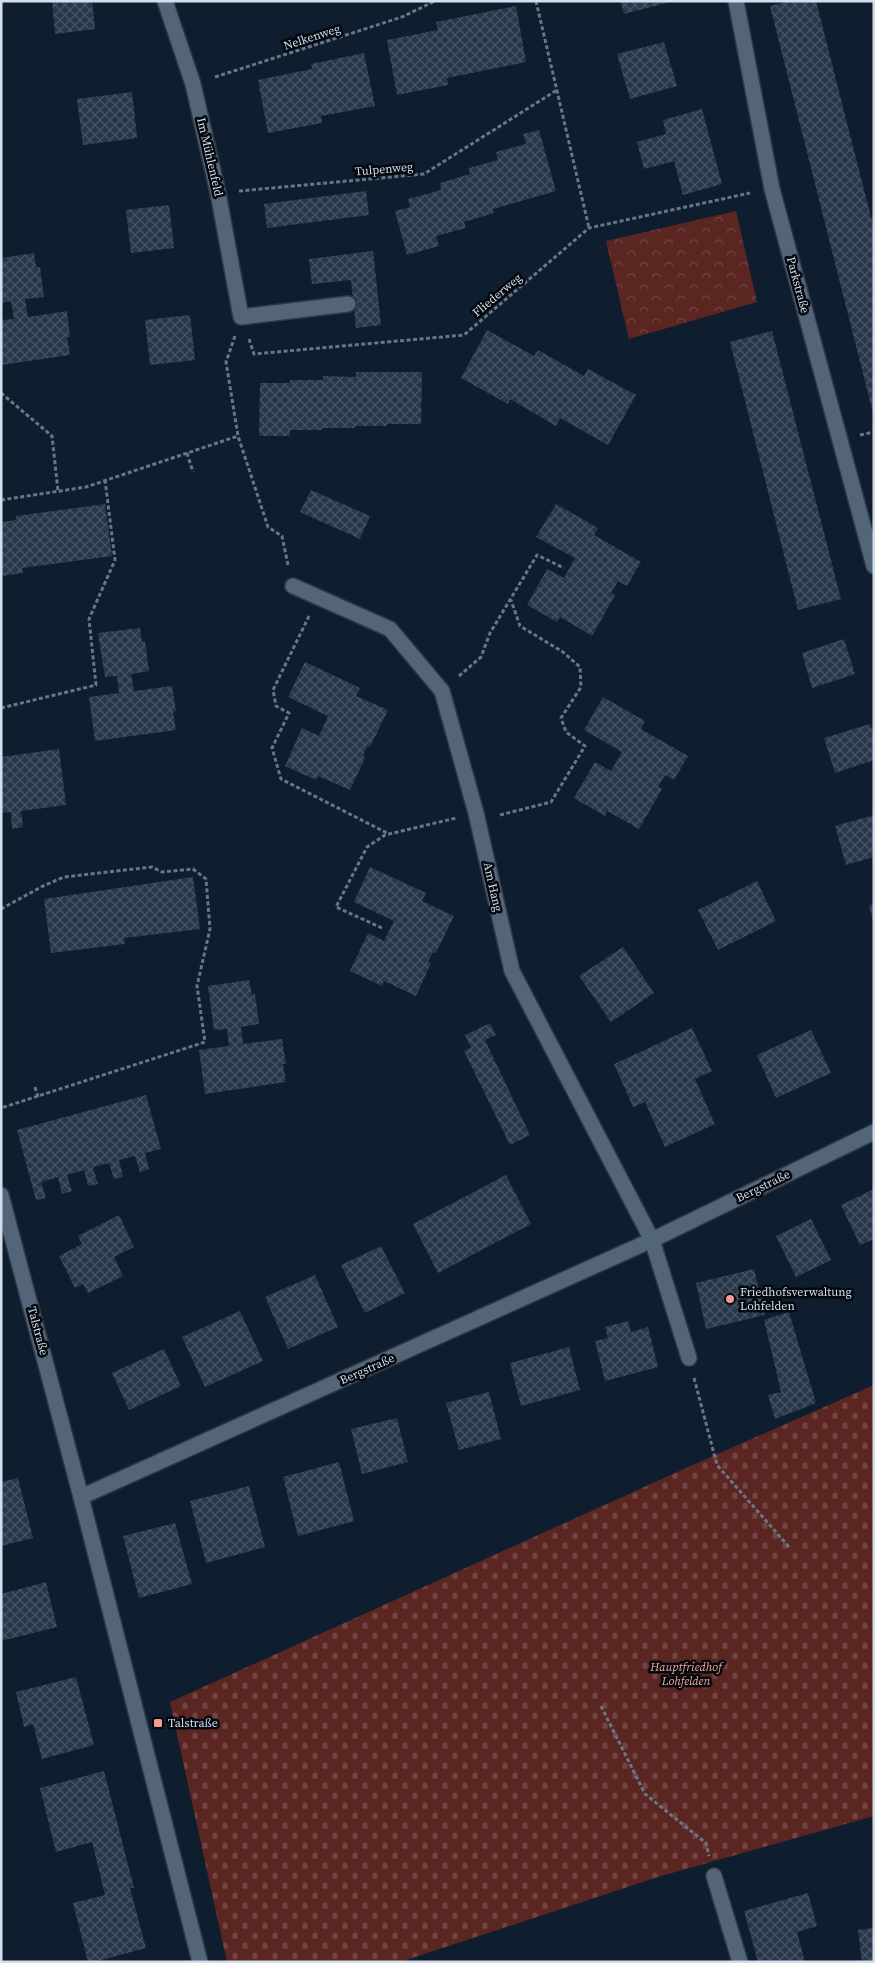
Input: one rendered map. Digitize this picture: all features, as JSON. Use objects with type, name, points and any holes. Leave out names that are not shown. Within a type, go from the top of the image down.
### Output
[{"type":"street","name":"Im Mühlenfeld","points":[[165,1],[193,84],[218,192],[241,317]]},
{"type":"street","name":"Parkstraße","points":[[736,1],[772,189],[874,566]]},
{"type":"street","points":[[241,317],[348,304]]},
{"type":"street","name":"Am Hang","points":[[293,586],[390,630],[442,691],[477,817],[512,970],[652,1240]]},
{"type":"street","name":"Bergstraße","points":[[81,1497],[652,1240],[874,1132]]},
{"type":"street","name":"Talstraße","points":[[1,1195],[81,1497],[200,1962]]},
{"type":"street","points":[[652,1240],[689,1358]]},
{"type":"street","points":[[714,1876],[740,1962]]},
{"type":"path","name":"Nelkenweg","points":[[193,84],[402,17],[435,1]]},
{"type":"path","points":[[536,1],[589,228]]},
{"type":"path","name":"Tulpenweg","points":[[218,192],[424,174],[557,90]]},
{"type":"path","name":"Fliederweg","points":[[241,317],[254,354],[464,335],[589,228],[772,189]]},
{"type":"path","points":[[241,317],[226,362],[238,436],[268,527],[282,536],[293,586]]},
{"type":"path","points":[[1,393],[52,436],[58,491]]},
{"type":"path","points":[[1,500],[86,487],[238,436]]},
{"type":"path","points":[[187,453],[193,472]]},
{"type":"path","points":[[1,708],[96,685],[89,619],[115,560],[105,480]]},
{"type":"path","points":[[442,691],[480,657],[490,633],[537,555],[564,568]]},
{"type":"path","points":[[318,597],[273,690],[276,706],[289,713],[272,748],[281,779],[389,834]]},
{"type":"path","points":[[382,928],[336,907],[367,847],[389,834],[551,802],[585,746],[566,732],[561,718],[581,687],[580,667],[563,652],[520,626],[511,600]]},
{"type":"path","points":[[1,909],[64,876],[152,867],[162,872],[193,869],[206,879],[210,929],[197,986],[205,1042],[1,1108]]},
{"type":"path","points":[[35,1087],[38,1097]]},
{"type":"path","points":[[689,1358],[717,1465],[789,1547]]},
{"type":"path","points":[[601,1706],[645,1794],[706,1843],[714,1876]]},
{"type":"green space","points":[[736,211],[757,302],[629,339],[606,241]]},
{"type":"green space","name":"Hauptfriedhof Lohfelden","points":[[874,1385],[874,1816],[661,1876],[400,1962],[227,1962],[170,1702]]},
{"type":"building","points":[[52,1],[92,1],[95,29],[55,34]]},
{"type":"building","points":[[620,1],[670,1],[670,2],[624,14]]},
{"type":"building","points":[[790,1],[816,1],[874,229],[874,417],[770,6]]},
{"type":"building","points":[[516,6],[526,62],[447,78],[448,85],[397,95],[387,40],[438,30],[436,22]]},
{"type":"building","points":[[664,42],[677,86],[630,99],[617,54]]},
{"type":"building","points":[[364,53],[375,106],[321,116],[322,123],[268,133],[258,80],[312,69],[311,64]]},
{"type":"building","points":[[132,92],[137,138],[83,145],[77,99]]},
{"type":"building","points":[[702,109],[722,184],[683,195],[674,161],[644,169],[637,142],[666,134],[663,120]]},
{"type":"building","points":[[539,130],[556,191],[493,209],[494,213],[464,222],[466,228],[436,236],[439,246],[407,255],[395,211],[410,207],[408,199],[441,190],[440,183],[470,174],[469,168],[498,160],[496,152],[526,144],[523,134]]},
{"type":"building","points":[[366,191],[369,215],[267,228],[264,204]]},
{"type":"building","points":[[169,205],[174,248],[131,253],[126,210]]},
{"type":"building","points":[[373,251],[381,325],[356,328],[351,280],[312,284],[309,259]]},
{"type":"building","points":[[34,253],[36,267],[40,267],[44,297],[25,299],[28,317],[67,311],[70,337],[67,337],[70,355],[1,365],[1,320],[14,319],[11,301],[1,303],[1,258]]},
{"type":"building","points":[[190,315],[195,360],[150,365],[145,320]]},
{"type":"building","points":[[487,330],[534,356],[538,350],[584,376],[588,369],[636,395],[608,445],[560,418],[556,426],[510,399],[508,404],[461,378]]},
{"type":"building","points":[[772,331],[841,599],[798,610],[730,342]]},
{"type":"building","points":[[356,372],[422,372],[421,424],[387,424],[387,426],[355,426],[355,428],[290,430],[290,436],[259,436],[260,383],[290,383],[290,380],[323,380],[323,376],[356,377]]},
{"type":"building","points":[[311,490],[370,516],[360,539],[300,512]]},
{"type":"building","points":[[105,504],[112,556],[22,568],[23,573],[1,576],[1,522],[16,520],[16,516]]},
{"type":"building","points":[[556,504],[598,528],[594,535],[641,562],[627,586],[618,581],[611,593],[615,595],[592,636],[560,617],[557,622],[527,605],[547,569],[564,578],[575,558],[536,537]]},
{"type":"building","points":[[140,628],[142,642],[145,641],[149,671],[131,674],[134,691],[172,686],[176,711],[173,712],[176,730],[95,741],[89,697],[119,693],[117,676],[105,677],[98,633]]},
{"type":"building","points":[[844,639],[855,674],[812,688],[802,653]]},
{"type":"building","points":[[305,662],[360,688],[356,696],[388,710],[370,747],[367,746],[363,756],[365,758],[350,790],[318,776],[316,780],[285,766],[302,728],[319,736],[328,716],[288,697]]},
{"type":"building","points":[[603,697],[645,721],[641,729],[688,756],[674,780],[665,775],[658,787],[662,789],[639,829],[607,811],[605,816],[574,798],[595,762],[611,771],[622,752],[584,730]]},
{"type":"building","points":[[870,724],[874,735],[874,760],[835,773],[824,738]]},
{"type":"building","points":[[59,749],[66,805],[21,811],[23,827],[12,829],[11,812],[1,813],[1,757]]},
{"type":"building","points":[[874,815],[874,857],[846,865],[835,826]]},
{"type":"building","points":[[370,867],[426,893],[422,901],[454,916],[436,953],[433,952],[428,962],[431,963],[416,996],[384,981],[382,986],[350,971],[368,933],[384,941],[394,921],[354,902]]},
{"type":"building","points":[[193,877],[200,929],[124,938],[125,944],[51,953],[44,899]]},
{"type":"building","points":[[757,881],[776,921],[718,950],[698,910]]},
{"type":"building","points":[[874,904],[874,921],[873,921],[869,905]]},
{"type":"building","points":[[623,947],[654,993],[611,1022],[579,976]]},
{"type":"building","points":[[249,980],[252,995],[255,994],[259,1024],[241,1027],[243,1044],[282,1039],[286,1064],[283,1064],[286,1082],[205,1094],[199,1050],[229,1046],[227,1029],[214,1030],[208,986]]},
{"type":"building","points":[[490,1023],[496,1035],[485,1040],[530,1135],[510,1145],[464,1051],[471,1048],[465,1035]]},
{"type":"building","points":[[692,1028],[712,1071],[695,1079],[715,1124],[665,1147],[645,1102],[633,1107],[614,1064]]},
{"type":"building","points":[[811,1030],[831,1073],[776,1098],[757,1055]]},
{"type":"building","points":[[146,1095],[161,1149],[145,1153],[149,1169],[140,1172],[135,1156],[119,1160],[123,1177],[114,1179],[109,1163],[93,1167],[98,1184],[88,1186],[84,1170],[67,1175],[72,1191],[62,1194],[58,1177],[41,1182],[46,1198],[36,1200],[17,1130]]},
{"type":"building","points":[[506,1175],[531,1224],[438,1273],[413,1224]]},
{"type":"building","points":[[874,1189],[874,1239],[860,1245],[841,1205]]},
{"type":"building","points":[[119,1215],[134,1247],[114,1257],[123,1276],[88,1293],[83,1284],[75,1288],[59,1256],[82,1244],[78,1236]]},
{"type":"building","points":[[811,1219],[831,1260],[796,1277],[776,1236]]},
{"type":"building","points":[[381,1246],[405,1293],[365,1313],[341,1265]]},
{"type":"building","name":"Friedhofsverwaltung Lohfelden","points":[[754,1269],[765,1315],[706,1329],[696,1283]]},
{"type":"building","points":[[315,1275],[338,1327],[288,1349],[265,1297]]},
{"type":"building","points":[[240,1311],[263,1361],[205,1387],[182,1337]]},
{"type":"building","points":[[789,1312],[816,1403],[775,1419],[768,1395],[781,1392],[764,1320]]},
{"type":"building","points":[[628,1321],[631,1332],[648,1327],[658,1367],[605,1381],[595,1341],[608,1338],[605,1327]]},
{"type":"building","points":[[569,1347],[580,1390],[521,1406],[510,1363]]},
{"type":"building","points":[[164,1349],[181,1386],[129,1410],[112,1373]]},
{"type":"building","points":[[489,1392],[501,1439],[459,1450],[446,1403]]},
{"type":"building","points":[[397,1418],[408,1462],[362,1474],[351,1429]]},
{"type":"building","points":[[339,1462],[354,1521],[298,1536],[283,1477]]},
{"type":"building","points":[[18,1478],[33,1538],[1,1546],[1,1482]]},
{"type":"building","points":[[249,1486],[265,1547],[206,1563],[190,1501]]},
{"type":"building","points":[[175,1523],[192,1584],[139,1598],[123,1536]]},
{"type":"building","points":[[46,1582],[57,1627],[1,1641],[1,1594]]},
{"type":"building","points":[[76,1677],[94,1745],[42,1759],[33,1724],[24,1727],[16,1692]]},
{"type":"building","points":[[104,1771],[134,1888],[130,1888],[146,1948],[88,1962],[73,1903],[105,1895],[92,1842],[56,1852],[40,1788]]},
{"type":"building","points":[[808,1893],[817,1926],[797,1932],[805,1962],[758,1962],[744,1911]]},
{"type":"building","points":[[874,1928],[874,1962],[862,1962],[858,1930]]},
{"type":"place","name":"Friedhofsverwaltung Lohfelden","points":[[730,1299]]},
{"type":"place","name":"Talstraße","points":[[158,1723]]}]
